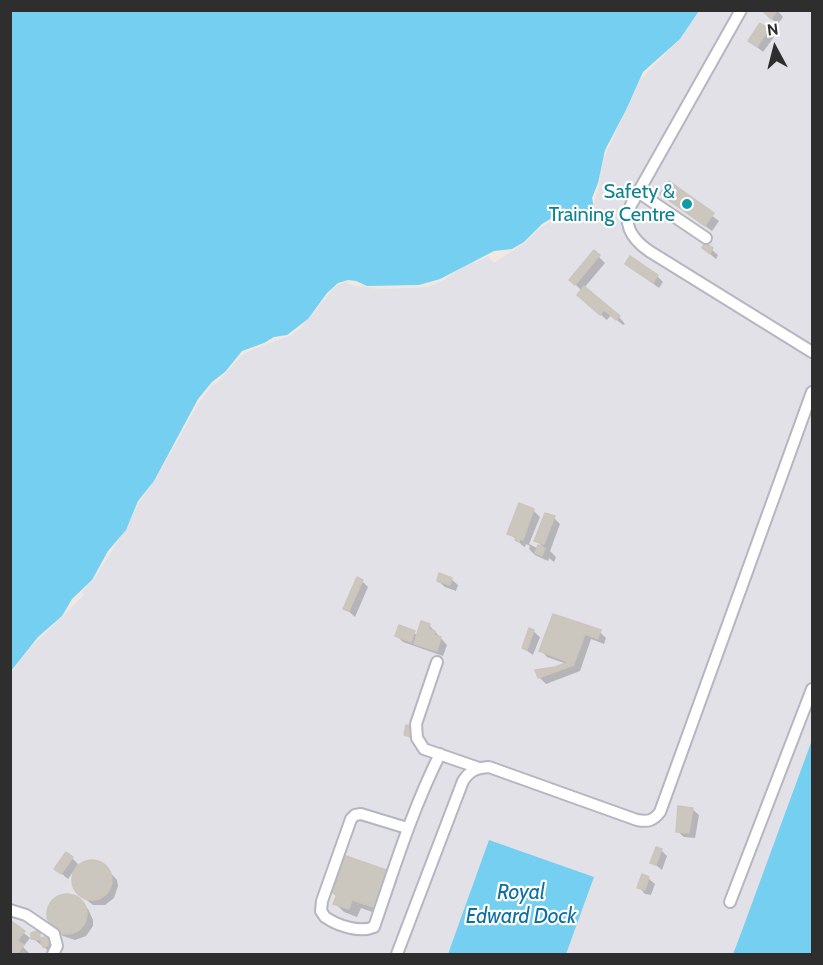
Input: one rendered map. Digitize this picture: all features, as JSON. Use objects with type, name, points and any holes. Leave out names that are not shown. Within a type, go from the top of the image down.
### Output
[{"type":"lane","points":[[741,10],[628,209],[629,231],[635,240],[649,251],[813,352]]},
{"type":"lane","points":[[638,192],[706,237]]},
{"type":"lane","points":[[397,954],[468,773],[489,766],[646,822],[654,819],[660,812],[813,392]]},
{"type":"lane","points":[[437,662],[416,724],[417,738],[424,749],[478,768]]},
{"type":"lane","points":[[730,902],[813,689]]},
{"type":"lane","points":[[407,828],[361,814],[351,819],[322,900],[321,911],[325,917],[330,921],[358,930],[375,927],[407,828],[440,754]]},
{"type":"lane","points":[[10,910],[26,915],[54,934],[57,946],[53,954]]},
{"type":"shaded area","points":[[700,11],[812,11],[812,954],[11,954],[10,674],[32,646],[84,595],[82,592],[94,579],[125,530],[198,404],[213,384],[215,385],[241,356],[291,335],[301,328],[333,289],[340,284],[346,282],[351,285],[379,289],[428,287],[444,280],[473,260],[475,263],[488,256],[494,263],[526,242],[555,218],[593,207],[599,186],[601,164],[640,80],[681,38]]},
{"type":"water","points":[[11,10],[699,11],[680,39],[643,72],[605,150],[598,183],[592,198],[594,209],[590,216],[577,210],[560,213],[542,224],[524,242],[512,249],[494,251],[440,279],[419,285],[367,286],[348,280],[338,283],[327,293],[308,319],[287,335],[274,337],[242,351],[198,399],[154,481],[138,501],[126,530],[108,551],[92,580],[72,599],[62,616],[38,637],[11,671]]},
{"type":"water","points":[[812,740],[812,954],[733,954],[737,944]]},
{"type":"water","name":"Royal Edward Dock","points":[[489,840],[594,877],[566,954],[448,954]]},
{"type":"building","points":[[762,10],[778,10],[771,19]]},
{"type":"building","points":[[760,23],[769,29],[757,47],[748,41]]},
{"type":"building","name":"Safety & Training Centre","points":[[669,181],[714,213],[705,226],[660,194]]},
{"type":"building","points":[[705,243],[713,248],[710,254],[702,248]]},
{"type":"building","points":[[594,250],[600,255],[575,285],[569,280]]},
{"type":"building","points":[[630,256],[658,275],[653,283],[625,264]]},
{"type":"building","points":[[584,286],[620,316],[616,320],[604,310],[600,315],[577,295]]},
{"type":"building","points":[[519,503],[534,509],[523,540],[520,539],[519,542],[515,540],[516,537],[507,534]]},
{"type":"building","points":[[545,513],[555,516],[544,544],[534,541]]},
{"type":"building","points":[[538,545],[545,548],[542,556],[535,553]]},
{"type":"building","points":[[439,573],[452,578],[450,585],[437,581]]},
{"type":"building","points":[[357,577],[363,580],[349,611],[343,609]]},
{"type":"building","points":[[553,614],[601,630],[598,639],[585,634],[574,664],[539,651]]},
{"type":"building","points":[[421,621],[430,624],[428,629],[435,631],[434,635],[441,637],[437,651],[414,644]]},
{"type":"building","points":[[399,625],[415,631],[411,642],[395,636]]},
{"type":"building","points":[[529,628],[534,630],[527,650],[522,648]]},
{"type":"building","points":[[569,662],[574,665],[538,678],[535,670],[555,667]]},
{"type":"building","points":[[406,725],[413,726],[411,737],[404,735]]},
{"type":"building","points":[[678,806],[693,808],[689,833],[676,832]]},
{"type":"building","points":[[656,847],[662,849],[656,865],[650,863]]},
{"type":"building","points":[[66,852],[73,857],[61,874],[54,869]]},
{"type":"building","points":[[343,855],[389,871],[376,908],[352,900],[349,909],[333,904],[337,894],[330,892]]},
{"type":"building","points":[[92,860],[100,861],[106,866],[111,872],[111,888],[106,894],[100,899],[92,900],[84,899],[78,894],[73,888],[72,880],[73,872],[78,866],[84,861]]},
{"type":"building","points":[[642,874],[649,877],[645,890],[637,888]]},
{"type":"building","points":[[67,894],[81,900],[87,914],[81,928],[67,934],[53,928],[47,914],[53,900]]},
{"type":"building","points":[[10,920],[25,931],[17,941],[24,945],[17,954],[10,951]]},
{"type":"building","points":[[37,931],[40,938],[46,937],[49,940],[48,946],[43,947],[40,940],[31,939],[31,933]]},
{"type":"place","name":"Safety & Training Centre","points":[[687,204]]}]
